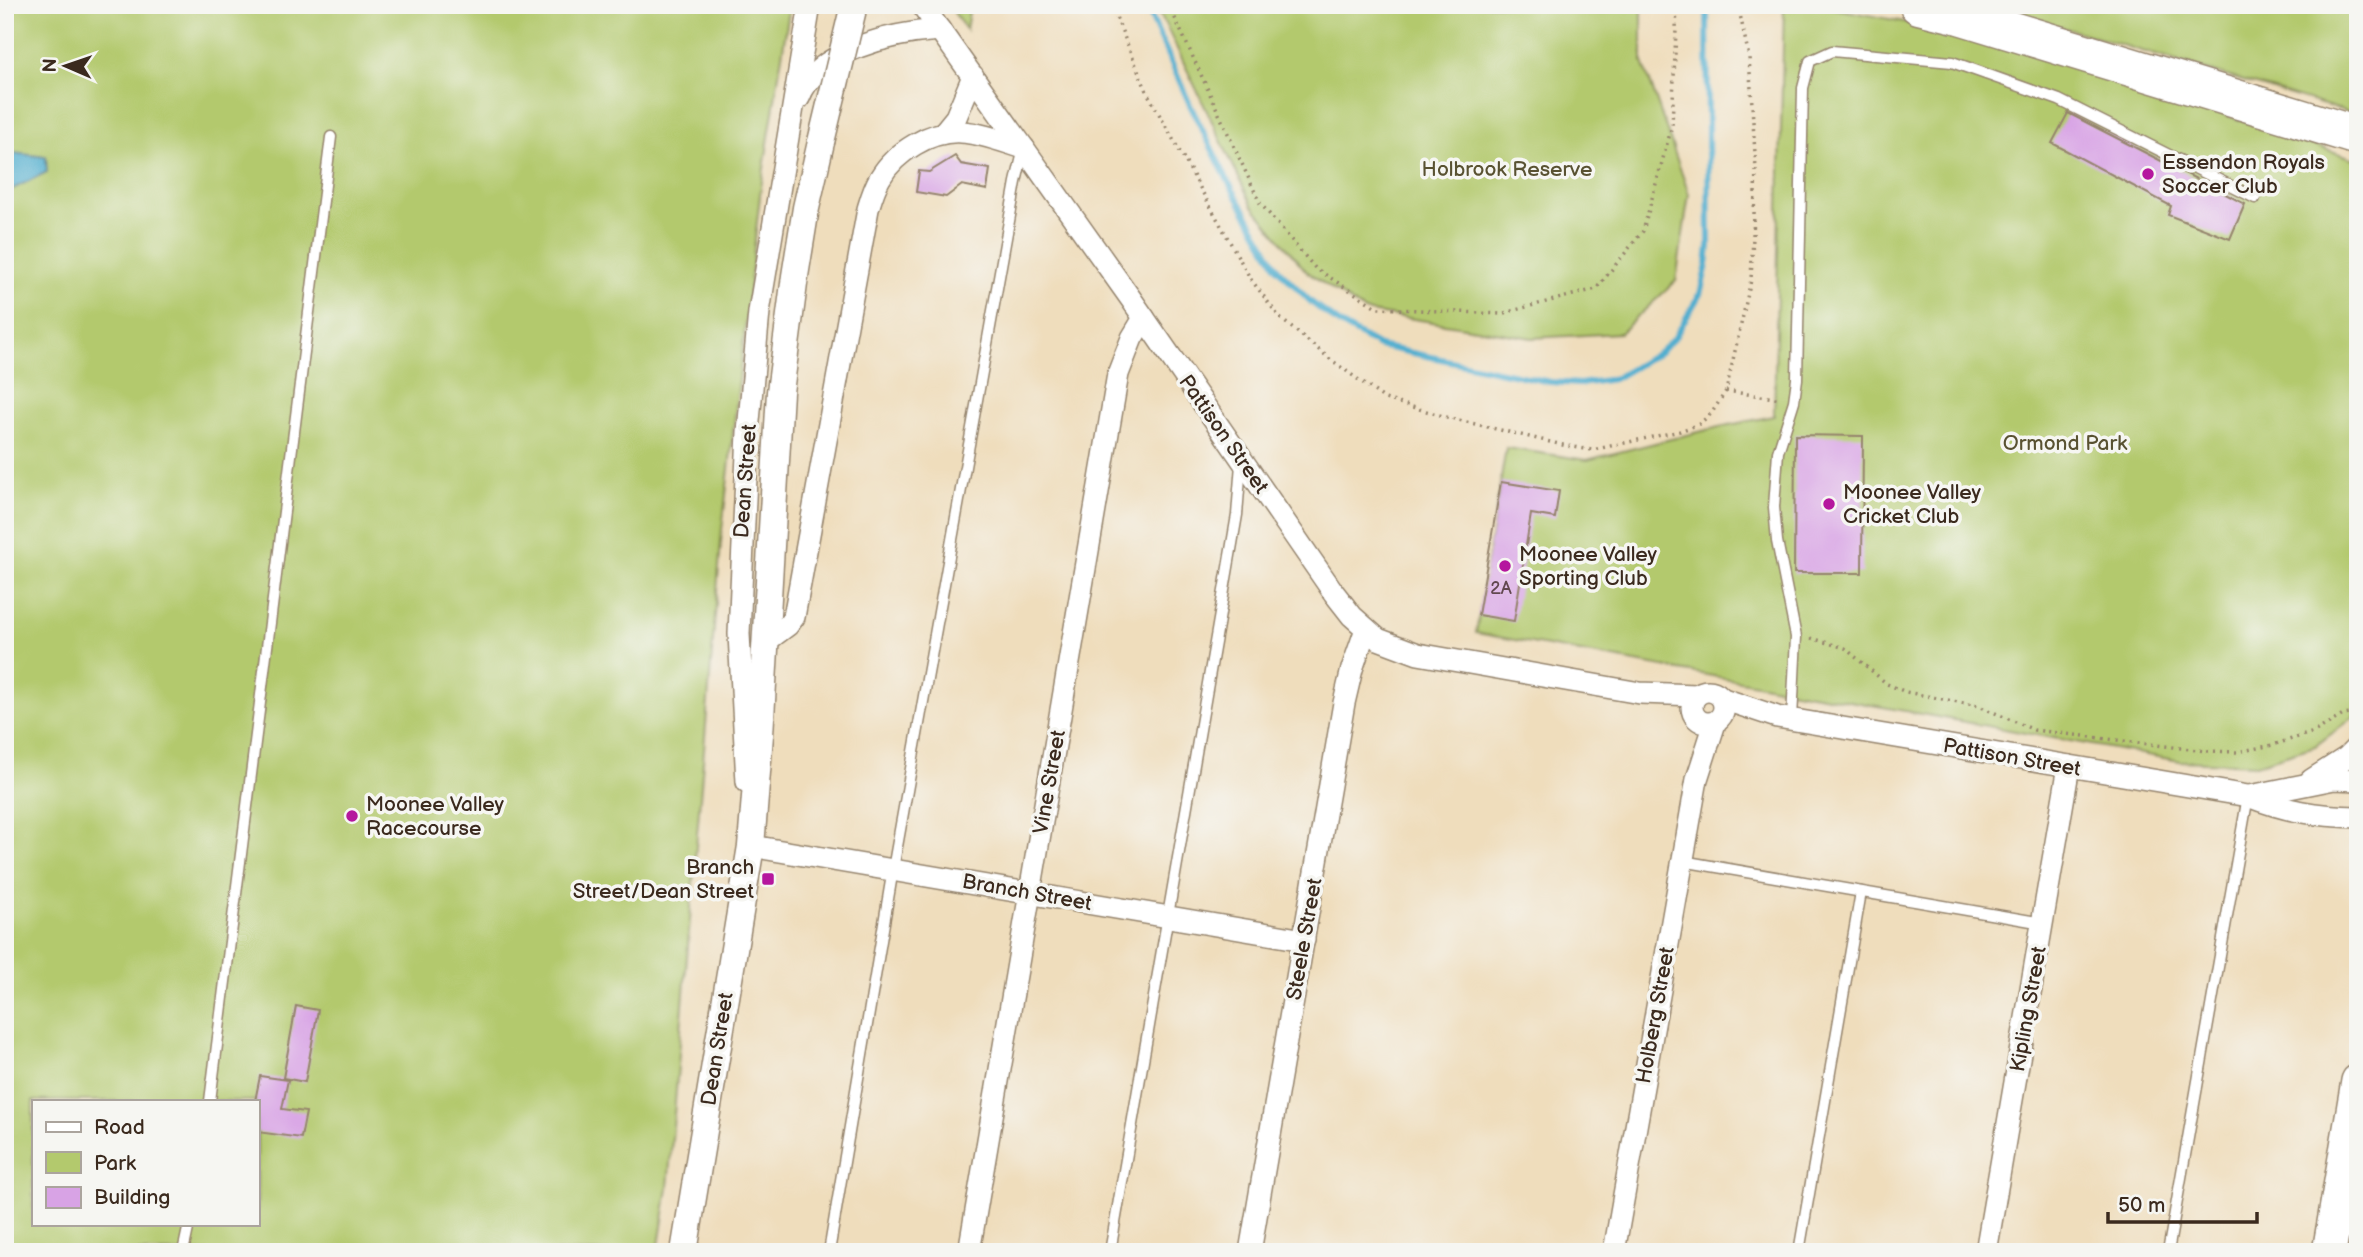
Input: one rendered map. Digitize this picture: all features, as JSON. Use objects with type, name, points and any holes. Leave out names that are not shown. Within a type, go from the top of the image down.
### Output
[{"type":"highway","points":[[1919,5],[2358,136]]},
{"type":"main road","points":[[2329,1252],[2358,1081]]},
{"type":"main road","points":[[2351,1252],[2358,1215]]},
{"type":"street","name":"Dean Street","points":[[751,846],[739,634],[743,506],[759,312],[810,5]]},
{"type":"street","name":"Dean Street","points":[[684,1252],[751,846],[761,735],[780,392],[797,263],[821,142],[854,5]]},
{"type":"street","name":"Pattison Street","points":[[922,5],[1144,318],[1334,593],[1378,639],[1396,648],[1418,654],[1640,693],[1707,711],[1784,718],[2248,796],[2300,813],[2358,817]]},
{"type":"street","name":"Dean Street","points":[[791,120],[802,90],[813,76],[835,59],[874,40],[897,34],[940,30]]},
{"type":"street","points":[[943,133],[956,117],[974,76]]},
{"type":"street","points":[[765,642],[788,625],[794,617],[870,200],[880,177],[893,162],[925,139],[943,133],[978,135],[1024,148]]},
{"type":"street","name":"Vine Street","points":[[969,1252],[1118,374],[1132,338],[1144,318]]},
{"type":"street","name":"Steele Street","points":[[1250,1252],[1344,703],[1366,629]]},
{"type":"street","name":"Holberg Street","points":[[1614,1252],[1707,711]]},
{"type":"street","name":"Pattison Street","points":[[2304,785],[2347,757],[2358,746]]},
{"type":"street","name":"Kipling Street","points":[[1986,1252],[2069,766]]},
{"type":"street","name":"Pattison Street","points":[[2248,796],[2342,778],[2358,780]]},
{"type":"street","name":"Branch Street","points":[[751,846],[1304,940]]},
{"type":"lane","points":[[1784,718],[1796,637],[1777,541],[1774,507],[1778,452],[1794,401],[1797,379],[1803,88],[1810,61],[1832,51],[1952,62],[2059,100],[2255,198]]},
{"type":"lane","points":[[210,1100],[331,136]]},
{"type":"lane","points":[[829,1252],[893,869],[1024,148]]},
{"type":"lane","points":[[1110,1252],[1237,515],[1241,459]]},
{"type":"lane","points":[[2168,1252],[2248,796]]},
{"type":"lane","points":[[1682,861],[2043,923]]},
{"type":"lane","points":[[1799,1252],[1861,892]]},
{"type":"lane","points":[[184,1252],[188,1226]]},
{"type":"path","points":[[1111,5],[1148,94],[1250,278],[1280,318],[1385,399],[1464,422],[1592,450],[1680,431],[1699,424],[1711,414],[1726,391],[1751,280],[1756,183],[1749,57],[1738,5]]},
{"type":"path","points":[[1169,5],[1260,203],[1315,268],[1378,308],[1500,314],[1596,289],[1643,231],[1672,125],[1677,5]]},
{"type":"path","points":[[1726,391],[1794,401]]},
{"type":"path","points":[[1796,637],[1824,640],[1845,648],[1887,684],[1906,692],[1979,706],[2034,730],[2206,751],[2237,752],[2273,745],[2314,732],[2343,715],[2358,713]]},
{"type":"green space","name":"Moonee Valley Racecourse","points":[[5,5],[790,5],[761,187],[722,530],[668,1188],[658,1252],[5,1252]]},
{"type":"green space","points":[[949,5],[970,5],[966,30]]},
{"type":"green space","name":"Holbrook Reserve","points":[[1156,5],[1642,5],[1642,59],[1689,194],[1676,281],[1620,333],[1532,338],[1364,311],[1306,271],[1252,205]]},
{"type":"green space","name":"Ormond Park","points":[[1784,5],[1817,5],[2013,43],[2358,160],[2358,714],[2315,746],[2257,764],[2180,761],[1476,633],[1506,448],[1587,460],[1774,416]]},
{"type":"green space","points":[[1987,5],[2358,7],[2358,115]]},
{"type":"water","points":[[5,152],[46,157],[47,172],[5,193]]},
{"type":"building","name":"Essendon Royals Soccer Club","points":[[2068,113],[2245,204],[2230,239],[2168,215],[2171,206],[2052,143]]},
{"type":"building","points":[[955,156],[961,164],[990,169],[987,190],[962,185],[946,197],[916,192],[919,171],[929,172]]},
{"type":"building","name":"Moonee Valley Cricket Club","points":[[1795,435],[1863,436],[1862,573],[1794,573]]},
{"type":"building","name":"Moonee Valley Sporting Club","points":[[1501,482],[1559,491],[1555,518],[1531,514],[1514,621],[1478,615]]},
{"type":"building","points":[[296,1006],[318,1010],[305,1082],[283,1078]]},
{"type":"building","points":[[260,1076],[288,1080],[282,1109],[306,1112],[301,1138],[259,1132],[259,1100],[255,1100]]},
{"type":"waterway","points":[[1146,5],[1191,107],[1228,181],[1278,269],[1311,302],[1340,324],[1379,346],[1550,382],[1580,384],[1614,379],[1660,352],[1675,337],[1700,294],[1709,246],[1707,5]]},
{"type":"place","name":"Essendon Royals Soccer Club","points":[[2148,174]]},
{"type":"place","name":"Moonee Valley Cricket Club","points":[[1829,504]]},
{"type":"place","name":"Moonee Valley Sporting Club","points":[[1505,566]]},
{"type":"place","name":"Moonee Valley Racecourse","points":[[352,816]]},
{"type":"place","name":"Branch Street/Dean Street","points":[[768,879]]}]
